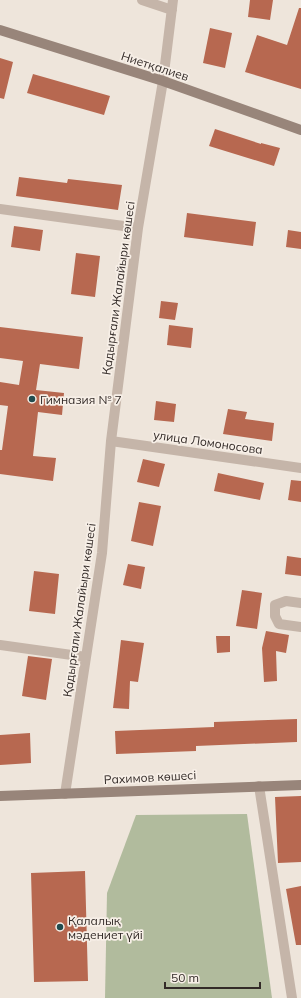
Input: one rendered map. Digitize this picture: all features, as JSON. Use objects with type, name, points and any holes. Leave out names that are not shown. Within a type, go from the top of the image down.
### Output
[{"type":"street","points":[[142,0],[172,5]]},
{"type":"street","name":"Қадырғали Жалайыри көшесі","points":[[65,794],[102,553],[111,441],[138,228],[163,81],[172,5]]},
{"type":"street","name":"Ниетқалиев","points":[[0,30],[163,81],[301,130]]},
{"type":"street","points":[[0,210],[138,228]]},
{"type":"street","name":"улица Ломоносова","points":[[111,441],[301,468]]},
{"type":"street","points":[[301,603],[286,601],[275,605],[275,616],[279,624],[301,627]]},
{"type":"street","points":[[0,645],[86,657]]},
{"type":"street","name":"Рахимов көшесі","points":[[0,796],[301,785]]},
{"type":"street","points":[[259,786],[292,998]]},
{"type":"green space","points":[[247,814],[272,998],[105,998],[107,893],[136,815]]},
{"type":"building","points":[[250,0],[273,0],[270,20],[248,17]]},
{"type":"building","points":[[299,8],[301,8],[301,89],[245,72],[257,35],[287,45]]},
{"type":"building","points":[[210,28],[232,33],[225,68],[203,63]]},
{"type":"building","points":[[0,58],[13,62],[4,99],[0,98]]},
{"type":"building","points":[[33,74],[110,96],[104,115],[27,93]]},
{"type":"building","points":[[215,129],[261,144],[280,148],[274,166],[209,146]]},
{"type":"building","points":[[19,177],[67,183],[68,179],[122,185],[118,210],[16,196]]},
{"type":"building","points":[[187,213],[256,222],[253,246],[184,237]]},
{"type":"building","points":[[14,226],[43,230],[40,251],[11,247]]},
{"type":"building","points":[[288,230],[301,232],[301,249],[286,247]]},
{"type":"building","points":[[76,253],[100,256],[95,297],[71,294]]},
{"type":"building","points":[[161,301],[178,303],[175,320],[159,318]]},
{"type":"building","points":[[169,325],[193,328],[191,348],[167,345]]},
{"type":"building","name":"Гимназия № 7","points":[[0,327],[83,337],[79,369],[40,364],[36,390],[64,393],[62,415],[38,412],[33,456],[56,458],[53,481],[0,474],[0,450],[2,450],[8,406],[0,405],[0,382],[19,385],[23,361],[0,358]]},
{"type":"building","points":[[156,401],[176,404],[174,422],[154,420]]},
{"type":"building","points":[[228,409],[247,412],[245,419],[274,423],[272,441],[223,434]]},
{"type":"building","points":[[143,459],[165,464],[159,487],[137,482]]},
{"type":"building","points":[[218,473],[264,483],[260,500],[214,491]]},
{"type":"building","points":[[291,480],[301,481],[301,502],[288,500]]},
{"type":"building","points":[[139,502],[161,506],[153,546],[131,541]]},
{"type":"building","points":[[287,556],[301,558],[301,576],[285,574]]},
{"type":"building","points":[[128,564],[145,567],[141,589],[123,585]]},
{"type":"building","points":[[34,571],[59,574],[55,614],[29,611]]},
{"type":"building","points":[[242,590],[262,593],[257,629],[236,626]]},
{"type":"building","points":[[266,631],[289,635],[286,653],[276,651],[277,681],[264,682],[262,648]]},
{"type":"building","points":[[216,636],[230,636],[230,652],[217,653]]},
{"type":"building","points":[[121,640],[144,643],[138,682],[130,681],[129,709],[113,708]]},
{"type":"building","points":[[28,656],[52,659],[46,700],[22,696]]},
{"type":"building","points":[[297,719],[297,742],[196,746],[196,751],[116,754],[115,731],[214,727],[214,722]]},
{"type":"building","points":[[30,733],[31,763],[0,765],[0,735]]},
{"type":"building","points":[[301,796],[301,862],[278,863],[275,797]]},
{"type":"building","name":"Қалалық мәдениет үйі","points":[[85,871],[88,981],[34,982],[31,873]]},
{"type":"building","points":[[301,886],[301,945],[296,945],[286,889]]},
{"type":"place","name":"Гимназия № 7","points":[[32,399]]},
{"type":"place","name":"Қалалық мәдениет үйі","points":[[60,927]]}]
